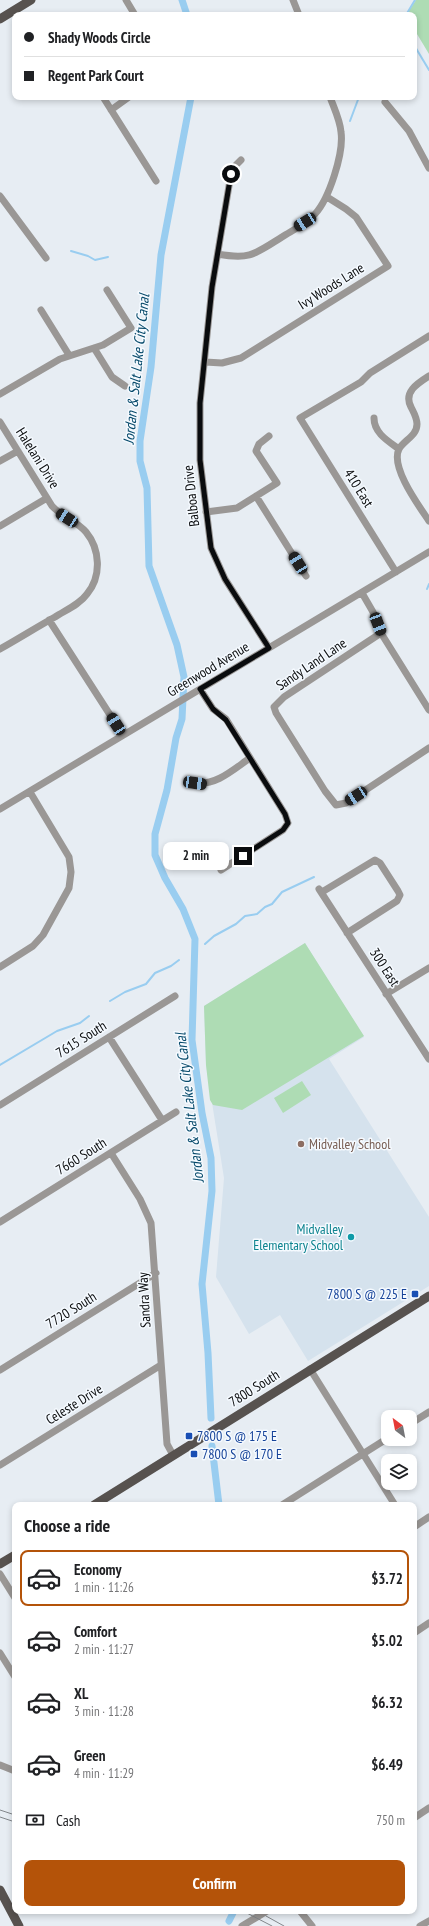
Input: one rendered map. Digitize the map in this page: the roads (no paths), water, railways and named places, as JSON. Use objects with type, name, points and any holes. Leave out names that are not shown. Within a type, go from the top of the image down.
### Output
[{"type":"main road","points":[[0,19],[31,0]]},
{"type":"main road","name":"7800 South","points":[[99,1502],[429,1296]]},
{"type":"main road","points":[[0,1564],[12,1557]]},
{"type":"main road","points":[[0,1890],[12,1912]]},
{"type":"main road","points":[[13,1914],[20,1926]]},
{"type":"street","points":[[126,0],[133,12]]},
{"type":"street","points":[[293,0],[298,12]]},
{"type":"street","points":[[105,100],[156,181]]},
{"type":"street","points":[[111,110],[125,100]]},
{"type":"street","points":[[218,254],[240,257],[254,254],[305,222],[314,215],[327,198],[342,137],[340,124],[331,100]]},
{"type":"street","points":[[384,102],[409,131],[429,168]]},
{"type":"street","name":"Balboa Drive","points":[[242,160],[235,166],[231,174],[212,287],[199,432],[200,460],[211,548],[217,564],[269,648]]},
{"type":"street","points":[[0,196],[46,258]]},
{"type":"street","name":"Ivy Woods Lane","points":[[205,362],[222,363],[241,358],[388,266],[356,217],[346,209],[327,198]]},
{"type":"street","points":[[0,394],[69,355],[103,345],[131,328],[107,290]]},
{"type":"street","points":[[41,310],[69,355]]},
{"type":"street","name":"410 East","points":[[396,572],[300,418],[361,382],[370,373],[429,336]]},
{"type":"street","points":[[94,348],[112,377],[125,386]]},
{"type":"street","points":[[429,376],[414,386],[410,393],[409,400],[416,418],[417,427],[413,434],[399,449],[397,455],[399,467],[429,521]]},
{"type":"street","points":[[374,418],[374,423],[379,432],[399,449]]},
{"type":"street","name":"Halelani Drive","points":[[0,422],[47,498],[59,513],[85,531],[96,553],[98,563],[93,584],[87,594],[78,602],[0,650]]},
{"type":"street","points":[[206,512],[232,510],[277,483],[256,451],[259,444],[269,436]]},
{"type":"street","points":[[0,461],[18,450]]},
{"type":"street","points":[[256,496],[306,576]]},
{"type":"street","points":[[0,526],[47,498]]},
{"type":"street","name":"Greenwood Avenue","points":[[0,809],[429,552]]},
{"type":"street","points":[[362,593],[373,612],[381,633],[429,710]]},
{"type":"street","points":[[49,620],[123,735]]},
{"type":"street","name":"Sandy Land Lane","points":[[381,633],[284,697],[274,707],[280,720],[328,796],[336,805],[346,803],[429,748]]},
{"type":"street","points":[[197,691],[213,709],[226,720],[285,814],[288,825],[276,835],[221,870]]},
{"type":"street","points":[[195,783],[204,784],[213,782],[250,758]]},
{"type":"street","points":[[0,967],[33,946],[47,928],[69,888],[71,872],[69,857],[62,843],[30,792]]},
{"type":"street","name":"300 East","points":[[347,933],[397,901],[400,895],[380,863],[374,860],[320,890],[347,933],[386,994],[429,1059]]},
{"type":"street","points":[[386,994],[429,968]]},
{"type":"street","name":"7615 South","points":[[0,1105],[175,996]]},
{"type":"street","points":[[109,1037],[162,1120]]},
{"type":"street","name":"7660 South","points":[[0,1222],[176,1112]]},
{"type":"street","name":"Sandra Way","points":[[111,1153],[147,1212],[153,1236],[167,1444],[173,1455]]},
{"type":"street","name":"7720 South","points":[[0,1370],[156,1273]]},
{"type":"street","name":"Celeste Drive","points":[[0,1465],[161,1365]]},
{"type":"street","points":[[310,1370],[393,1502]]},
{"type":"street","points":[[417,1420],[429,1412]]},
{"type":"street","points":[[287,1502],[381,1442]]},
{"type":"street","points":[[417,1525],[429,1517]]},
{"type":"street","points":[[0,1574],[12,1593]]},
{"type":"street","points":[[417,1631],[429,1624]]},
{"type":"street","points":[[0,1653],[12,1672]]},
{"type":"street","points":[[0,1765],[12,1769]]},
{"type":"street","points":[[417,1816],[429,1808]]},
{"type":"street","points":[[242,1926],[262,1914]]},
{"type":"street","points":[[302,1914],[312,1926]]},
{"type":"street","points":[[420,1926],[429,1920]]},
{"type":"waterway","name":"Jordan & Salt Lake City Canal","points":[[182,0],[186,12]]},
{"type":"waterway","points":[[408,12],[415,0]]},
{"type":"waterway","points":[[417,50],[429,70]]},
{"type":"waterway","name":"Jordan & Salt Lake City Canal","points":[[190,100],[161,255],[151,367],[140,441],[140,461],[147,488],[149,566],[177,645],[184,677],[182,719],[176,738],[167,790],[155,834],[155,855],[165,878],[183,909],[195,939],[192,1040],[202,1113],[211,1158],[212,1191],[202,1284],[208,1353],[211,1418]]},
{"type":"waterway","points":[[350,121],[358,100]]},
{"type":"waterway","points":[[71,251],[88,256],[95,260],[108,257]]},
{"type":"waterway","points":[[427,589],[429,584]]},
{"type":"waterway","points":[[205,944],[214,936],[236,924],[245,916],[257,914],[265,907],[272,904],[282,892],[314,877]]},
{"type":"waterway","points":[[110,1001],[125,992],[146,984],[155,973],[171,966],[179,960]]},
{"type":"waterway","points":[[0,1065],[57,1031],[80,1023],[89,1016]]},
{"type":"waterway","name":"Jordan & Salt Lake City Canal","points":[[212,1446],[219,1502]]},
{"type":"waterway","name":"Jordan & Salt Lake City Canal","points":[[229,1921],[232,1914]]},
{"type":"tram line","points":[[0,1810],[12,1814]]},
{"type":"tram line","points":[[0,1817],[12,1821]]},
{"type":"tram line","points":[[249,1914],[272,1926]]},
{"type":"tram line","points":[[266,1916],[284,1926]]},
{"type":"place","name":"Midvalley School","points":[[301,1144]]},
{"type":"place","name":"Midvalley Elementary School","points":[[351,1237]]},
{"type":"place","name":"7800 S @ 225 E","points":[[415,1294]]},
{"type":"place","name":"7800 S @ 175 E","points":[[189,1436]]},
{"type":"place","name":"7800 S @ 170 E","points":[[194,1454]]}]
